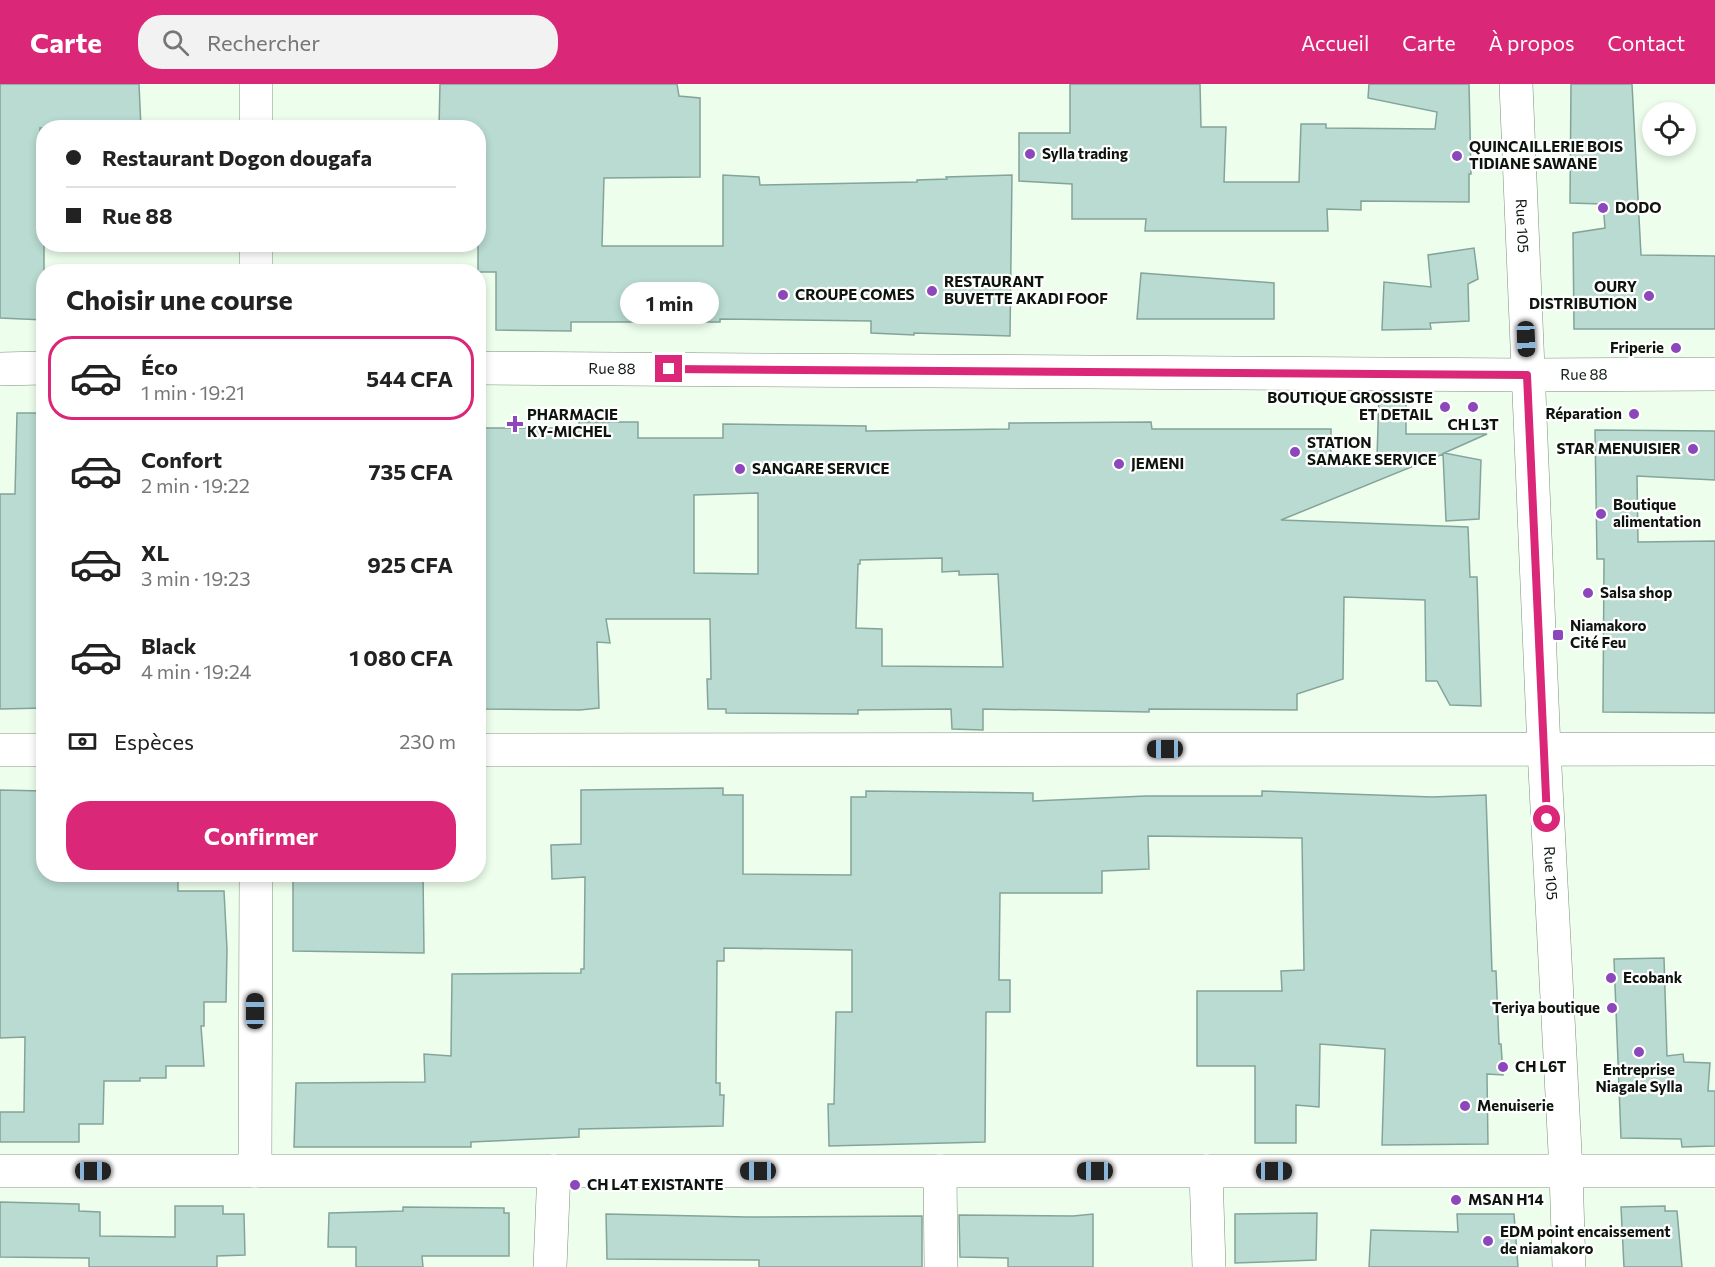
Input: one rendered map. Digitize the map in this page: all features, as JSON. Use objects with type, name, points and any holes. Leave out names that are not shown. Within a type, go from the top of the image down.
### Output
[{"type":"street","points":[[256,84],[256,120]]},
{"type":"street","name":"Rue 105","points":[[1516,84],[1527,375],[1569,1267]]},
{"type":"street","points":[[0,369],[36,368]]},
{"type":"street","name":"Rue 88","points":[[486,368],[1527,375],[1715,374]]},
{"type":"street","points":[[486,750],[1715,749]]},
{"type":"street","points":[[0,750],[36,750]]},
{"type":"street","points":[[255,1171],[256,882]]},
{"type":"street","points":[[0,1171],[1715,1172]]},
{"type":"street","points":[[550,1267],[554,1171]]},
{"type":"street","points":[[940,1171],[941,1267]]},
{"type":"street","points":[[1206,1171],[1209,1267]]},
{"type":"building","points":[[0,84],[139,84],[141,120],[36,120],[36,252],[44,252],[44,264],[36,264],[36,320],[0,318]]},
{"type":"building","points":[[440,84],[677,84],[679,96],[700,98],[700,177],[604,178],[602,246],[723,246],[723,175],[759,177],[760,185],[917,182],[917,180],[947,179],[946,177],[1012,175],[1010,336],[871,333],[871,321],[720,319],[720,322],[571,322],[571,331],[496,330],[496,272],[486,272],[486,264],[478,264],[478,252],[486,252],[486,120],[439,120]]},
{"type":"building","points":[[1070,84],[1200,84],[1201,127],[1226,127],[1224,182],[1299,182],[1301,124],[1326,124],[1326,128],[1435,129],[1437,112],[1368,98],[1369,84],[1469,84],[1471,174],[1469,174],[1469,202],[1361,201],[1361,210],[1327,209],[1328,231],[1145,231],[1146,219],[1072,219],[1072,184],[1019,181],[1019,133],[1070,133]]},
{"type":"building","points":[[1571,84],[1632,84],[1641,255],[1715,256],[1715,329],[1574,329],[1573,233],[1605,228],[1603,204],[1570,203]]},
{"type":"building","points":[[1474,248],[1478,279],[1468,284],[1469,321],[1430,323],[1431,329],[1382,330],[1384,282],[1431,287],[1428,255]]},
{"type":"building","points":[[1141,273],[1274,283],[1274,319],[1137,319]]},
{"type":"building","points":[[1379,393],[1406,393],[1406,434],[1487,434],[1444,453],[1481,460],[1479,519],[1446,521],[1443,454],[1281,520],[1468,527],[1470,577],[1477,577],[1481,706],[1450,705],[1437,681],[1426,681],[1425,600],[1344,597],[1343,679],[1297,694],[1297,710],[1149,709],[1149,712],[983,709],[983,730],[952,729],[951,709],[858,710],[858,714],[726,713],[726,709],[708,709],[707,679],[711,679],[710,619],[606,619],[610,643],[597,642],[599,708],[580,710],[486,709],[486,428],[579,428],[579,422],[638,422],[638,438],[723,438],[723,424],[866,426],[866,431],[1009,429],[1009,423],[1151,422],[1152,429],[1331,429],[1331,458],[1377,459]],"holes":[[[758,493],[758,574],[694,573],[694,495]],[[942,558],[942,572],[959,571],[959,575],[998,574],[1003,667],[882,666],[882,629],[856,628],[860,560]]]},
{"type":"building","points":[[17,413],[36,413],[36,708],[0,709],[0,494],[15,494]]},
{"type":"building","points":[[1595,430],[1715,431],[1715,480],[1637,476],[1638,542],[1715,541],[1715,713],[1603,712],[1604,559],[1597,559]]},
{"type":"building","points":[[723,788],[723,795],[743,795],[743,874],[851,875],[851,797],[866,797],[866,791],[1033,793],[1033,801],[1146,796],[1262,796],[1262,791],[1432,797],[1486,795],[1492,971],[1496,971],[1499,1044],[1501,1044],[1503,1075],[1487,1074],[1488,1144],[1382,1145],[1385,1049],[1320,1044],[1319,1107],[1296,1105],[1296,1143],[1255,1143],[1255,1066],[1197,1066],[1197,991],[1282,991],[1281,971],[1304,970],[1302,838],[1148,836],[1149,869],[1102,871],[1102,893],[1000,893],[999,980],[1010,980],[1010,1012],[986,1012],[985,1142],[829,1146],[828,1104],[834,1104],[836,1012],[852,1012],[852,950],[724,948],[724,961],[717,961],[716,1083],[720,1083],[720,1095],[724,1095],[723,1126],[579,1129],[579,1137],[471,1142],[471,1147],[294,1147],[296,1083],[425,1082],[424,1054],[451,1056],[452,974],[581,973],[581,969],[584,969],[585,877],[552,879],[551,845],[581,844],[581,790]]},
{"type":"building","points":[[0,790],[36,791],[36,882],[178,882],[178,891],[224,891],[227,949],[226,1002],[204,1002],[204,1026],[201,1026],[204,1066],[166,1066],[166,1078],[104,1081],[103,1124],[79,1124],[79,1142],[0,1142],[0,1112],[24,1112],[25,1037],[0,1038]]},
{"type":"building","points":[[293,882],[423,882],[424,953],[293,951]]},
{"type":"building","points":[[1664,958],[1667,1056],[1683,1054],[1684,1062],[1710,1063],[1708,1091],[1715,1091],[1715,1146],[1682,1147],[1681,1139],[1621,1138],[1614,959]]},
{"type":"building","points":[[0,1202],[79,1204],[79,1211],[100,1212],[100,1236],[175,1237],[175,1206],[223,1206],[223,1214],[244,1214],[245,1255],[217,1256],[217,1267],[89,1267],[89,1258],[0,1257]]},
{"type":"building","points":[[1665,1206],[1665,1211],[1677,1211],[1682,1267],[1624,1267],[1621,1207]]},
{"type":"building","points":[[403,1207],[504,1208],[504,1213],[509,1213],[509,1256],[422,1256],[423,1267],[356,1267],[356,1247],[328,1247],[329,1213],[403,1211]]},
{"type":"building","points":[[1317,1213],[1316,1260],[1235,1263],[1235,1214]]},
{"type":"building","points":[[606,1214],[747,1217],[922,1216],[922,1267],[759,1267],[759,1260],[607,1259]]},
{"type":"building","points":[[1093,1214],[1093,1267],[1008,1267],[1008,1258],[960,1257],[959,1215],[1073,1216]]},
{"type":"building","points":[[1457,1214],[1514,1214],[1518,1267],[1369,1267],[1371,1230],[1458,1232]]},
{"type":"place","name":"Sylla trading","points":[[1030,154]]},
{"type":"place","name":"QUINCAILLERIE BOIS TIDIANE SAWANE","points":[[1457,156]]},
{"type":"place","name":"DODO","points":[[1603,208]]},
{"type":"place","name":"RESTAURANT BUVETTE AKADI FOOF","points":[[932,291]]},
{"type":"place","name":"CROUPE COMES","points":[[783,295]]},
{"type":"place","name":"OURY DISTRIBUTION","points":[[1649,296]]},
{"type":"place","name":"Friperie","points":[[1676,348]]},
{"type":"place","name":"BOUTIQUE GROSSISTE ET DETAIL","points":[[1445,407]]},
{"type":"place","name":"CH L3T","points":[[1473,407]]},
{"type":"place","name":"Réparation","points":[[1634,414]]},
{"type":"place","name":"PHARMACIE KY-MICHEL","points":[[515,424]]},
{"type":"place","name":"STAR MENUISIER","points":[[1693,449]]},
{"type":"place","name":"STATION SAMAKE SERVICE","points":[[1295,452]]},
{"type":"place","name":"JEMENI","points":[[1119,464]]},
{"type":"place","name":"SANGARE SERVICE","points":[[740,469]]},
{"type":"place","name":"Boutique alimentation","points":[[1601,514]]},
{"type":"place","name":"Salsa shop","points":[[1588,593]]},
{"type":"place","name":"Niamakoro Cité Feu","points":[[1558,635]]},
{"type":"place","name":"Ecobank","points":[[1611,978]]},
{"type":"place","name":"Teriya boutique","points":[[1612,1008]]},
{"type":"place","name":"Entreprise Niagale Sylla","points":[[1639,1052]]},
{"type":"place","name":"CH L6T","points":[[1503,1067]]},
{"type":"place","name":"Menuiserie","points":[[1465,1106]]},
{"type":"place","name":"CH L4T EXISTANTE","points":[[575,1185]]},
{"type":"place","name":"MSAN H14","points":[[1456,1200]]},
{"type":"place","name":"EDM point encaissement de niamakoro","points":[[1488,1241]]},
{"type":"route","points":[[669,369],[1527,375],[1547,819]]}]
